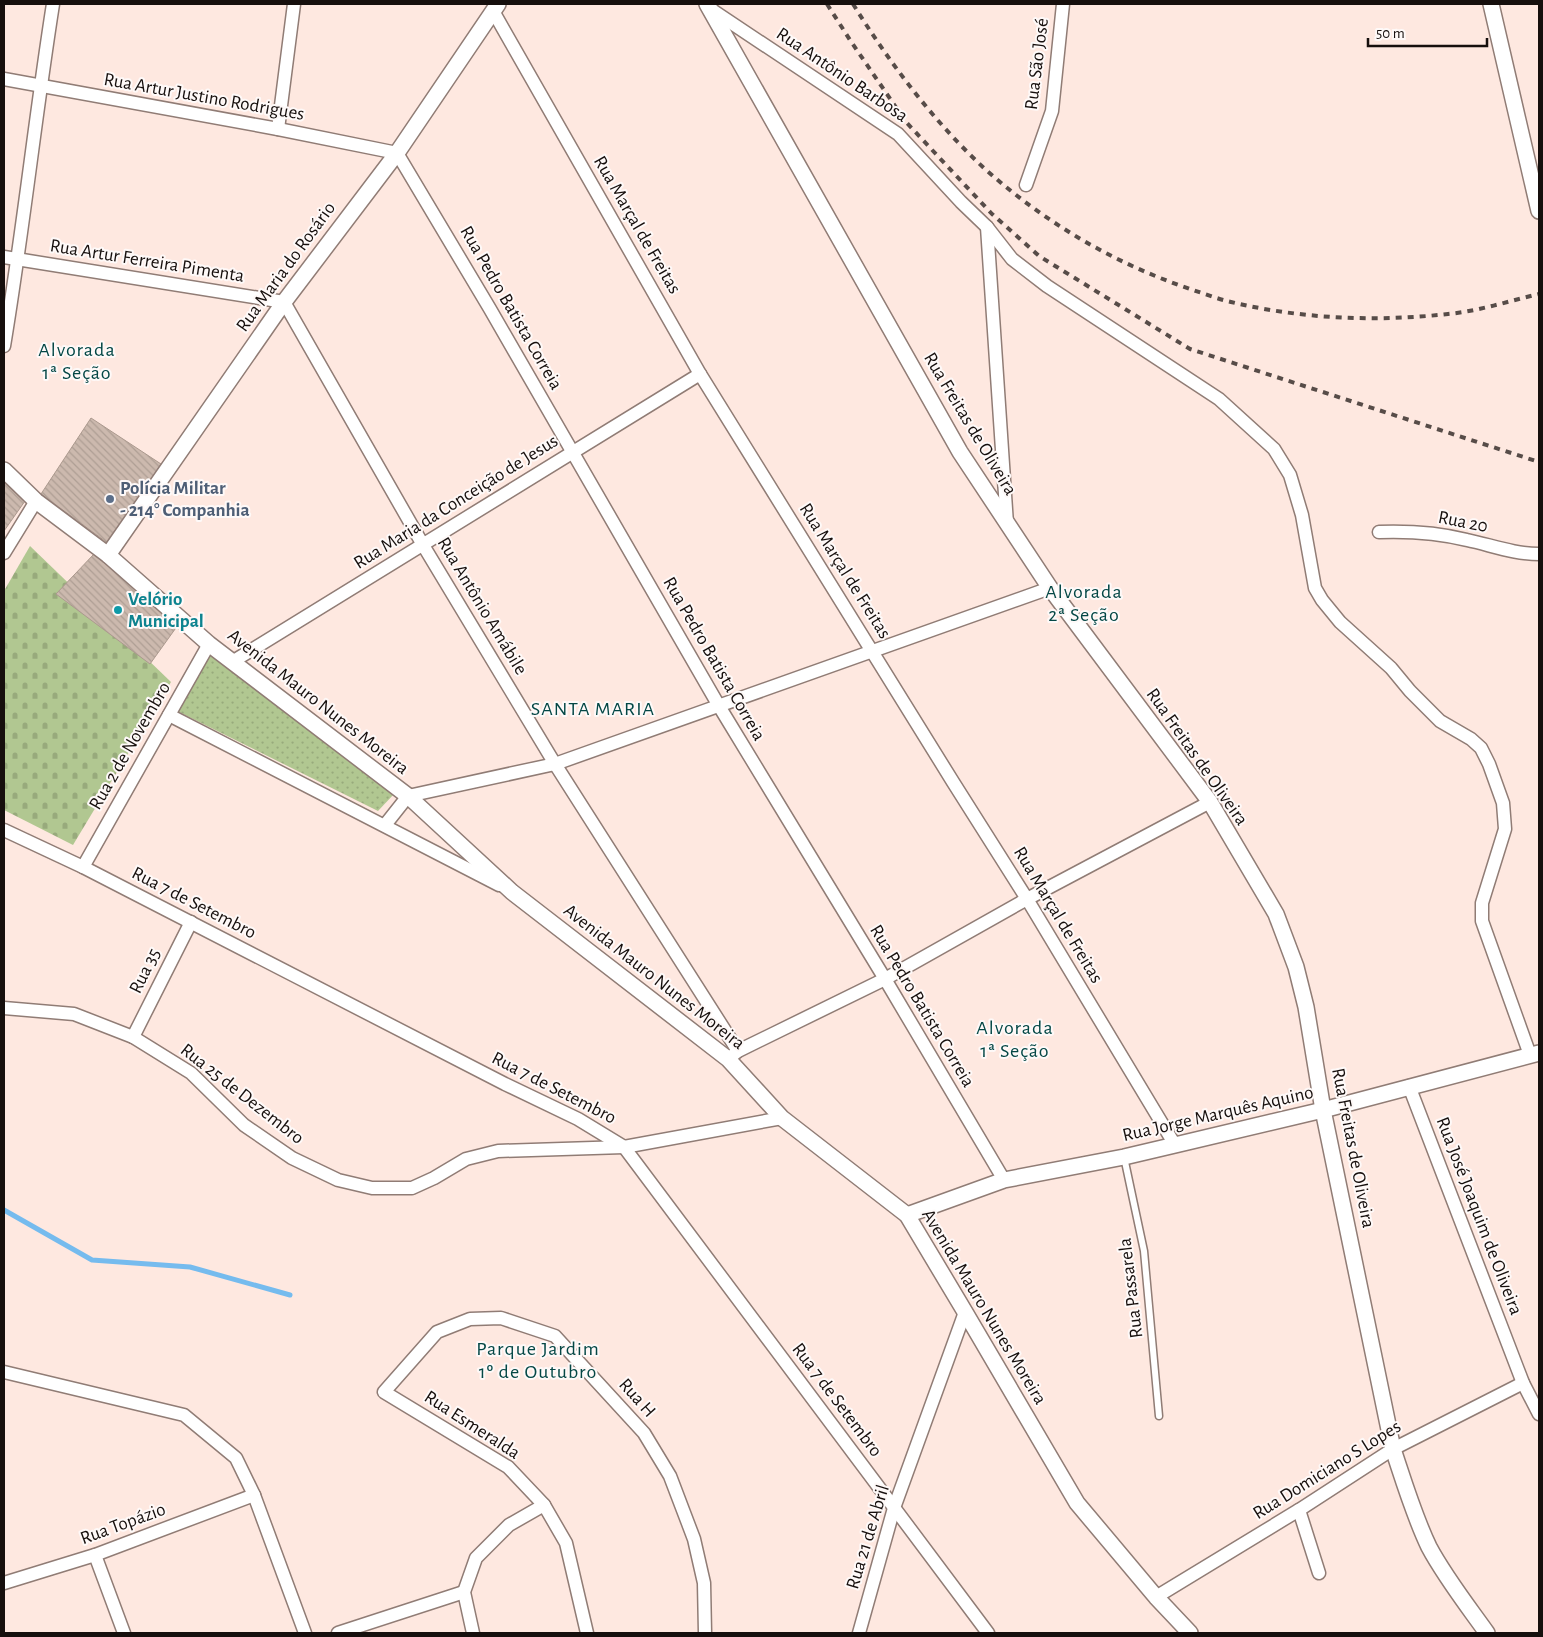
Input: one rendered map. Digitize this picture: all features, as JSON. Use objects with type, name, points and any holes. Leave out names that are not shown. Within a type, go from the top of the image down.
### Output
[{"type":"street","points":[[4,346],[18,260],[40,86],[53,4]]},
{"type":"street","points":[[278,129],[294,4]]},
{"type":"street","name":"Rua São José","points":[[1026,185],[1052,111],[1063,4]]},
{"type":"street","points":[[1491,4],[1539,211]]},
{"type":"street","name":"Rua Antônio Barbosa","points":[[708,6],[898,134],[986,227],[1012,259],[1047,286],[1218,399],[1274,449],[1290,475],[1302,515],[1315,588],[1322,600],[1340,622],[1391,668],[1410,691],[1440,721],[1481,748],[1489,764],[1503,803],[1505,829],[1482,903],[1482,920],[1535,1054]]},
{"type":"street","name":"Rua Freitas de Oliveira","points":[[708,6],[960,452],[1050,588],[1210,802],[1276,914],[1296,967],[1306,1007],[1323,1110],[1393,1449],[1410,1501],[1429,1546],[1450,1582],[1486,1633]]},
{"type":"street","name":"Rua Maria do Rosário","points":[[108,555],[284,302],[397,153],[496,7]]},
{"type":"street","name":"Rua Marçal de Freitas","points":[[496,7],[700,374],[874,651],[953,782],[1028,899],[1175,1145]]},
{"type":"street","name":"Rua Artur Justino Rodrigues","points":[[4,79],[278,129],[397,153]]},
{"type":"street","name":"Rua Pedro Batista Correia","points":[[397,153],[490,309],[719,706],[885,979],[1004,1180]]},
{"type":"street","points":[[986,227],[1008,526]]},
{"type":"street","name":"Rua Artur Ferreira Pimenta","points":[[4,257],[284,302]]},
{"type":"street","name":"Rua Antônio Amábile","points":[[284,302],[424,545],[733,1055]]},
{"type":"street","name":"Rua Maria da Conceição de Jesus","points":[[232,662],[700,374]]},
{"type":"street","name":"Avenida Mauro Nunes Moreira","points":[[4,470],[36,501],[108,555],[209,644],[408,796],[512,892],[733,1055],[782,1118],[907,1215],[966,1312],[1077,1503],[1156,1598],[1190,1633]]},
{"type":"street","points":[[4,553],[36,501]]},
{"type":"street","name":"Rua 20","points":[[1379,532],[1406,531],[1458,538],[1524,554],[1539,554]]},
{"type":"street","points":[[385,825],[408,796],[555,764],[1050,588]]},
{"type":"street","name":"Rua 2 de Novembro","points":[[83,867],[209,644]]},
{"type":"street","name":"Avenida Mauro Nunes Moreira","points":[[169,715],[512,892]]},
{"type":"street","points":[[733,1055],[885,979],[1028,899],[1210,802]]},
{"type":"street","name":"Rua 7 de Setembro","points":[[4,830],[83,867],[505,1084],[578,1119],[624,1147],[988,1633]]},
{"type":"street","name":"Rua 35","points":[[134,1037],[191,922]]},
{"type":"street","name":"Rua 25 de Dezembro","points":[[4,1008],[74,1014],[134,1037],[192,1073],[244,1125],[292,1158],[338,1180],[372,1188],[412,1188],[434,1178],[466,1159],[498,1151],[624,1147],[782,1118]]},
{"type":"street","name":"Rua Jorge Marquês Aquino","points":[[907,1215],[1004,1180],[1124,1157],[1323,1110],[1535,1054]]},
{"type":"street","name":"Rua José Joaquim de Oliveira","points":[[1408,1086],[1523,1382],[1539,1414]]},
{"type":"street","name":"Rua 21 de Abril","points":[[859,1633],[894,1508],[966,1312]]},
{"type":"street","name":"Rua H","points":[[384,1392],[437,1332],[470,1319],[501,1318],[555,1336],[644,1433],[670,1476],[694,1539],[704,1583],[705,1633]]},
{"type":"street","points":[[4,1372],[184,1415],[236,1458],[254,1495],[306,1633]]},
{"type":"street","name":"Rua Domiciano S Lopes","points":[[1156,1598],[1299,1510],[1393,1449],[1523,1382]]},
{"type":"street","name":"Rua Esmeralda","points":[[384,1392],[508,1467],[544,1505],[566,1543],[588,1633]]},
{"type":"street","name":"Rua Topázio","points":[[4,1583],[94,1556],[254,1495]]},
{"type":"street","points":[[473,1633],[464,1592],[476,1558],[509,1525],[544,1505]]},
{"type":"street","points":[[1299,1510],[1320,1573]]},
{"type":"street","points":[[94,1556],[124,1633]]},
{"type":"street","points":[[338,1633],[464,1592]]},
{"type":"lane","name":"Rua Passarela","points":[[1124,1157],[1144,1251],[1159,1416]]},
{"type":"green space","points":[[30,546],[171,682],[73,845],[4,810],[4,591]]},
{"type":"green space","points":[[211,652],[394,794],[378,811],[177,711]]},
{"type":"building","points":[[91,418],[161,464],[109,544],[41,494]]},
{"type":"building","points":[[4,482],[25,501],[4,531]]},
{"type":"building","name":"Velório Municipal","points":[[94,554],[178,625],[150,664],[56,594]]},
{"type":"waterway","points":[[4,1210],[92,1260],[190,1267],[290,1295]]},
{"type":"railway","points":[[827,4],[906,122],[992,214],[1039,256],[1190,349],[1539,462]]},
{"type":"railway","points":[[853,4],[913,90],[965,150],[984,168],[1031,207],[1056,224],[1082,240],[1164,280],[1216,298],[1258,308],[1339,317],[1394,318],[1460,313],[1539,294]]},
{"type":"place","name":"Polícia Militar - 214° Companhia","points":[[110,499]]},
{"type":"place","name":"Velório Municipal","points":[[118,610]]},
{"type":"district","name":"Alvorada 1ª Seção","points":[[77,362]]},
{"type":"district","name":"Alvorada 2ª Seção","points":[[1084,604]]},
{"type":"district","name":"SANTA MARIA","points":[[593,709]]},
{"type":"district","name":"Alvorada 1ª Seção","points":[[1015,1040]]},
{"type":"district","name":"Parque Jardim 1º de Outubro","points":[[538,1360]]}]
